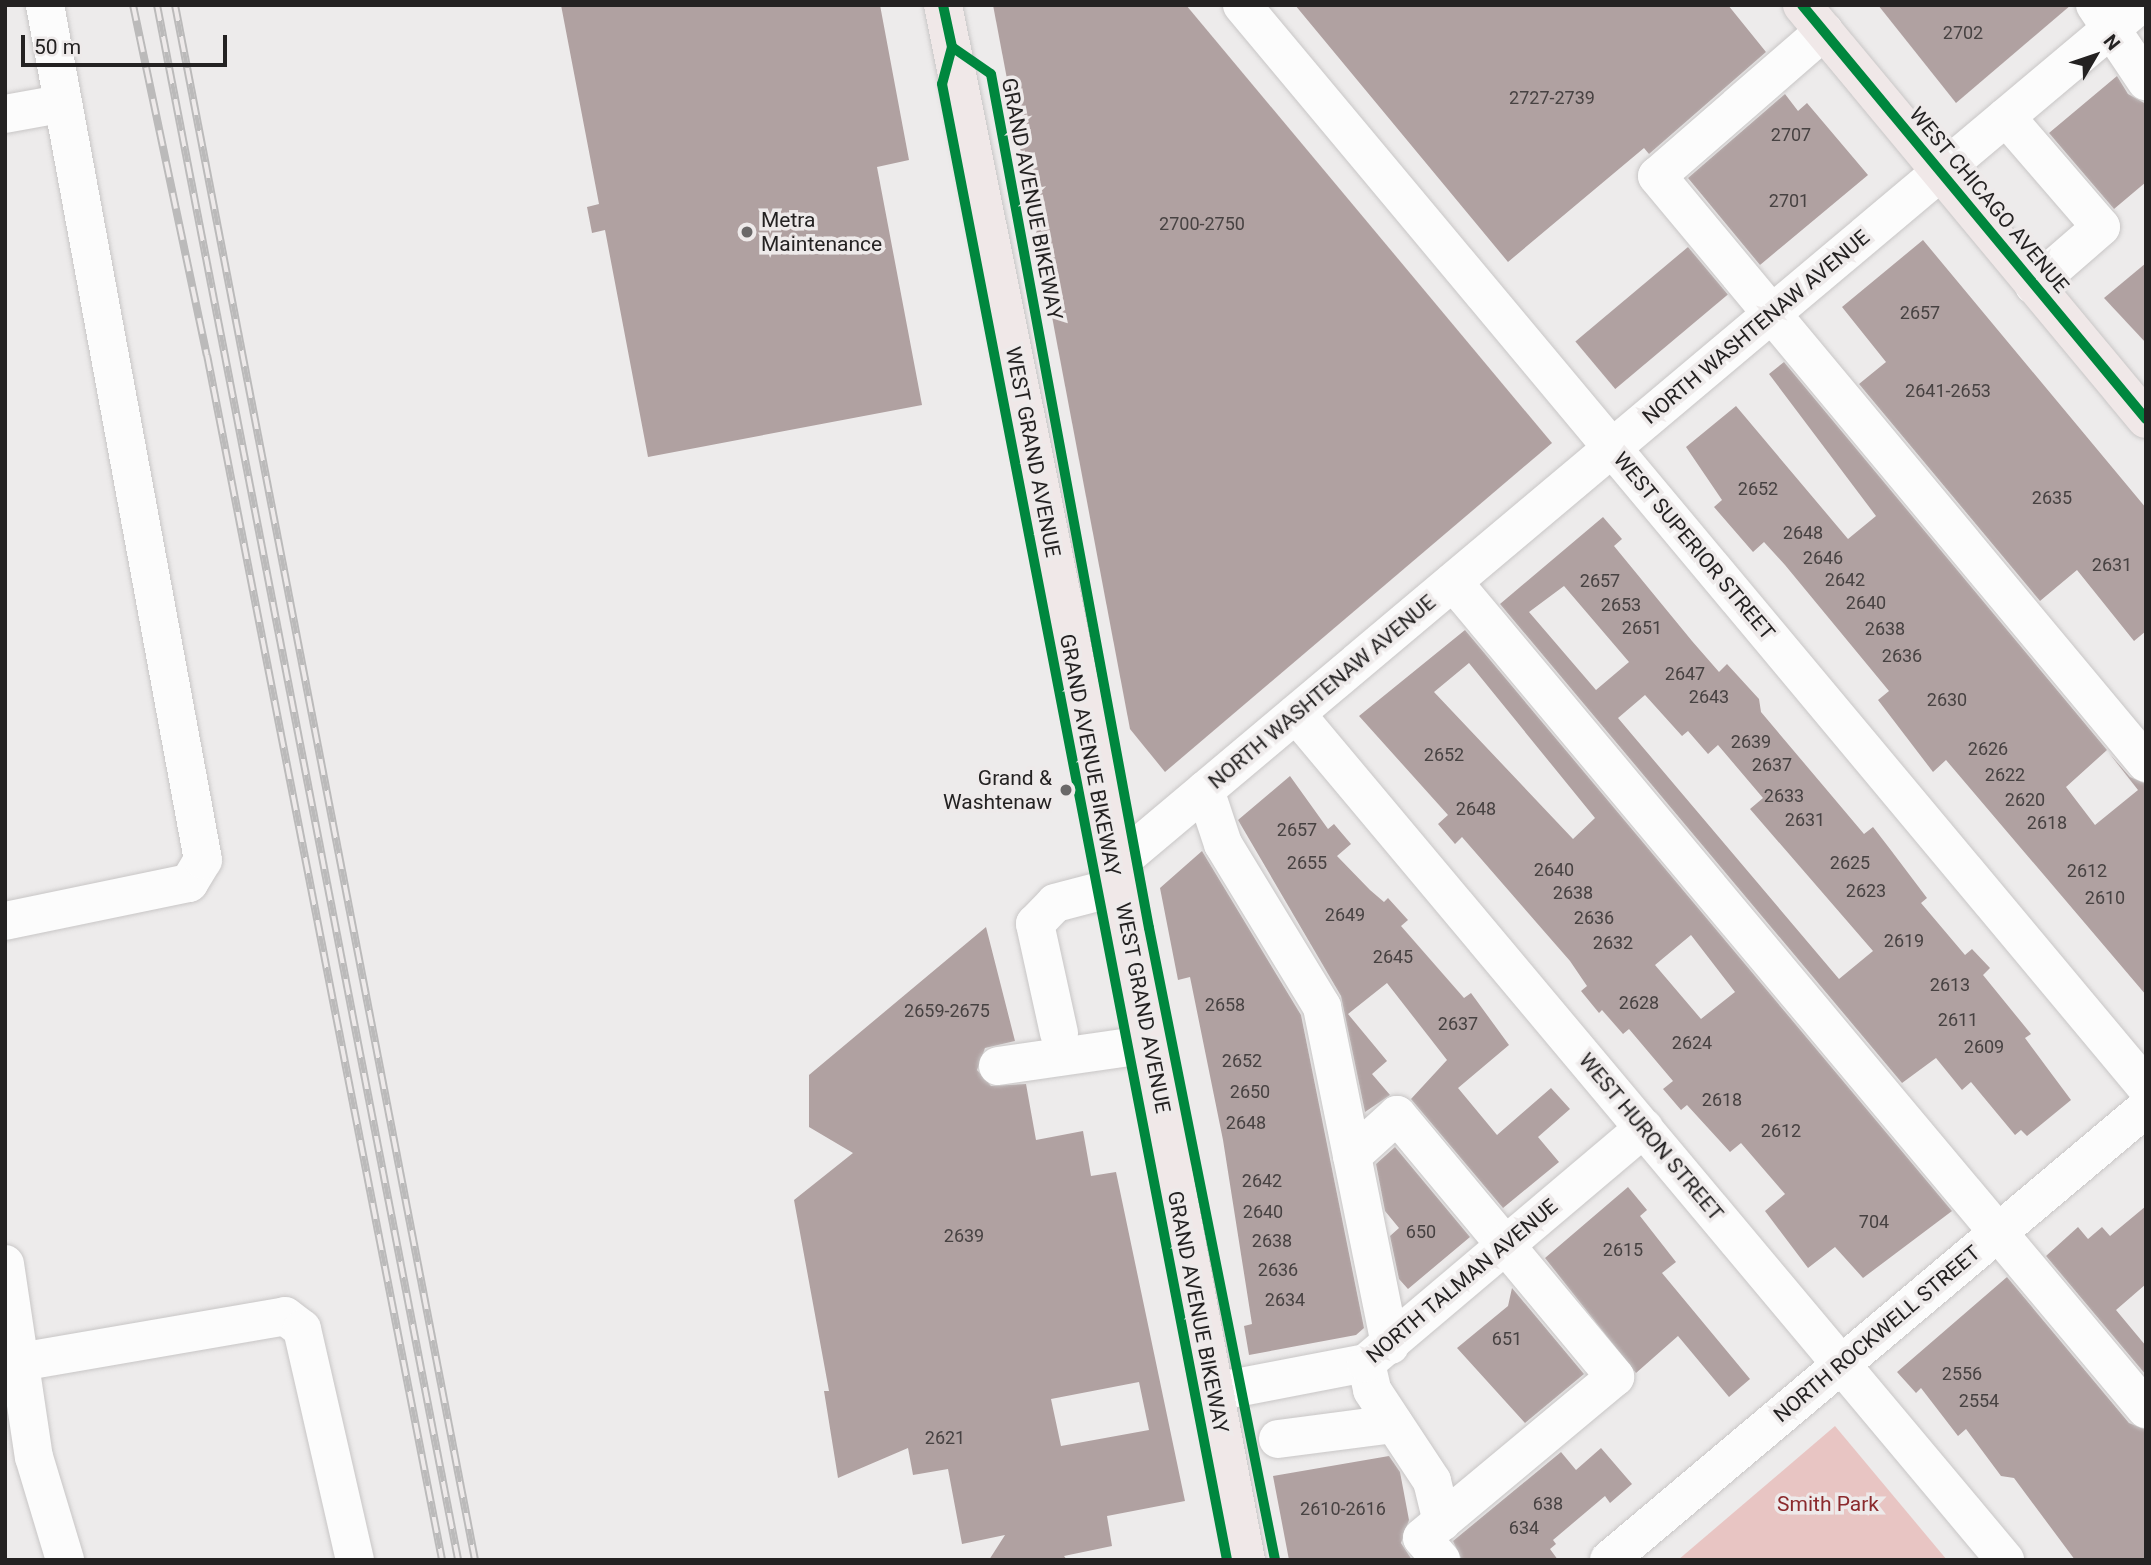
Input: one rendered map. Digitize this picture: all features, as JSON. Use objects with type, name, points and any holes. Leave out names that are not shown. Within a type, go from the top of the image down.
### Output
[{"type":"main road","name":"WEST GRAND AVENUE","points":[[943,5],[1118,875],[1246,1560]]},
{"type":"main road","name":"WEST CHICAGO AVENUE","points":[[1813,18],[2146,419]]},
{"type":"street","points":[[5,920],[189,883],[202,860],[60,104],[45,5]]},
{"type":"street","name":"WEST SUPERIOR STREET","points":[[1242,5],[2146,1087]]},
{"type":"street","name":"NORTH WASHTENAW AVENUE","points":[[1118,875],[1205,790],[2006,117],[2102,18],[2139,5]]},
{"type":"street","points":[[1813,18],[1657,176],[2146,763]]},
{"type":"street","points":[[2102,18],[2146,81]]},
{"type":"street","points":[[5,114],[60,104]]},
{"type":"street","points":[[2006,117],[2101,227],[2034,285]]},
{"type":"street","points":[[1453,582],[2146,1409]]},
{"type":"street","name":"WEST HURON STREET","points":[[1296,714],[2005,1560]]},
{"type":"street","points":[[1205,790],[1223,844],[1322,1007],[1352,1156],[1378,1354],[1372,1390],[1432,1481],[1442,1522]]},
{"type":"street","points":[[1059,1034],[1035,924],[1055,903],[1118,875]]},
{"type":"street","points":[[998,1066],[1150,1044]]},
{"type":"street","name":"NORTH ROCKWELL STREET","points":[[1609,1560],[2146,1108]]},
{"type":"street","points":[[1352,1156],[1397,1115],[1615,1377],[1422,1538],[1441,1560]]},
{"type":"street","name":"NORTH TALMAN AVENUE","points":[[1215,1392],[1378,1354],[1644,1128]]},
{"type":"street","points":[[5,1264],[34,1457],[65,1560]]},
{"type":"street","points":[[20,1362],[285,1316],[302,1329],[355,1560]]},
{"type":"street","points":[[1278,1439],[1394,1424]]},
{"type":"green space","name":"Smith Park","points":[[1835,1426],[1947,1560],[1678,1560]]},
{"type":"building","name":"Metra Maintenance","points":[[561,5],[880,5],[909,160],[877,167],[922,405],[648,457],[605,230],[592,233],[587,207],[599,204]]},
{"type":"building","points":[[993,5],[1186,5],[1552,443],[1165,772],[1130,729]]},
{"type":"building","points":[[1295,5],[1728,5],[1766,52],[1649,154],[1644,148],[1508,262]]},
{"type":"building","points":[[1878,5],[2071,5],[1956,103]]},
{"type":"building","points":[[2117,76],[2128,94],[2146,104],[2146,182],[2114,209],[2049,133]]},
{"type":"building","points":[[1785,94],[1798,111],[1807,103],[1868,175],[1760,265],[1688,178]]},
{"type":"building","points":[[1923,240],[2146,508],[2146,631],[2134,641],[2077,570],[2040,601],[1859,384],[1886,362],[1842,307]]},
{"type":"building","points":[[1688,247],[1728,294],[1615,389],[1575,341]]},
{"type":"building","points":[[2146,263],[2146,343],[2104,298]]},
{"type":"building","points":[[1784,362],[2107,750],[2066,787],[2095,825],[2138,790],[2109,753],[2130,777],[2146,784],[2146,995],[1946,760],[1933,772],[1878,700],[1889,691],[1785,565],[1764,542],[1753,552],[1714,507],[1722,500],[1686,447],[1736,406],[1848,539],[1876,516],[1769,374]]},
{"type":"building","points":[[1603,517],[1622,539],[1614,546],[1692,641],[1719,672],[1727,664],[1759,699],[1761,712],[1864,834],[1873,827],[1927,898],[1921,903],[1965,955],[1972,949],[1990,968],[1983,975],[2031,1034],[2025,1038],[2071,1100],[2027,1136],[2021,1130],[2015,1135],[1971,1082],[1962,1090],[1936,1058],[1902,1083],[1500,604]],"holes":[[[1564,586],[1629,662],[1596,690],[1529,612]],[[1645,695],[1682,736],[1688,731],[1708,754],[1718,745],[1763,798],[1750,809],[1873,951],[1839,979],[1618,718]]]},
{"type":"building","points":[[1465,630],[1952,1211],[1863,1278],[1835,1247],[1808,1268],[1765,1211],[1785,1194],[1741,1143],[1730,1152],[1687,1105],[1681,1110],[1663,1089],[1673,1081],[1629,1029],[1623,1034],[1602,1010],[1599,1013],[1581,991],[1587,986],[1570,961],[1462,837],[1455,844],[1438,824],[1448,815],[1359,716]],"holes":[[[1469,663],[1595,818],[1573,839],[1434,692]],[[1691,935],[1735,992],[1701,1019],[1655,965]]]},
{"type":"building","points":[[1290,776],[1328,829],[1334,824],[1351,844],[1337,856],[1384,902],[1388,898],[1408,920],[1401,926],[1464,998],[1471,993],[1509,1045],[1458,1088],[1497,1135],[1551,1088],[1570,1109],[1538,1137],[1559,1162],[1503,1208],[1411,1099],[1447,1060],[1387,983],[1348,1014],[1387,1061],[1372,1074],[1390,1095],[1365,1112],[1341,996],[1238,820]]},
{"type":"building","points":[[1202,851],[1301,1015],[1364,1328],[1356,1335],[1249,1355],[1244,1326],[1252,1324],[1223,1140],[1190,977],[1178,980],[1160,888]]},
{"type":"building","points":[[986,927],[1015,1041],[985,1048],[977,1070],[991,1086],[1026,1084],[1036,1140],[1083,1131],[1091,1176],[1116,1172],[1185,1501],[1107,1516],[1112,1546],[1064,1556],[1067,1560],[989,1560],[1005,1535],[962,1544],[948,1469],[913,1475],[908,1448],[838,1478],[824,1391],[829,1391],[794,1200],[853,1153],[809,1127],[809,1075]],"holes":[[[1139,1382],[1149,1430],[1061,1446],[1051,1399]]]},
{"type":"building","points":[[1395,1147],[1470,1237],[1408,1289],[1399,1279],[1390,1236],[1399,1228],[1385,1211],[1376,1164]]},
{"type":"building","points":[[1628,1187],[1647,1210],[1640,1216],[1676,1262],[1662,1273],[1750,1379],[1729,1397],[1678,1336],[1636,1373],[1545,1258]]},
{"type":"building","points":[[2146,1206],[2146,1284],[2116,1310],[2146,1346],[2146,1375],[2046,1256],[2078,1227],[2088,1239],[2102,1227],[2110,1236]]},
{"type":"building","points":[[2007,1277],[2129,1423],[2146,1430],[2146,1560],[2075,1560],[2014,1478],[2001,1476],[1966,1429],[1958,1436],[1921,1388],[1916,1393],[1897,1372]]},
{"type":"building","points":[[1512,1288],[1584,1374],[1525,1423],[1457,1348],[1508,1306]]},
{"type":"building","points":[[1601,1448],[1632,1484],[1610,1503],[1605,1496],[1553,1540],[1556,1544],[1550,1549],[1558,1560],[1462,1560],[1453,1541],[1561,1452],[1576,1470]]},
{"type":"building","points":[[1389,1456],[1400,1472],[1409,1520],[1401,1543],[1412,1560],[1289,1560],[1273,1476]]},
{"type":"railway","points":[[133,5],[207,355],[442,1560]]},
{"type":"railway","points":[[157,5],[458,1560]]},
{"type":"railway","points":[[175,5],[475,1560]]},
{"type":"cycle path","name":"GRAND AVENUE BIKEWAY","points":[[943,5],[952,47],[942,84],[1227,1560]]},
{"type":"cycle path","points":[[1802,5],[2146,419]]},
{"type":"cycle path","name":"GRAND AVENUE BIKEWAY","points":[[952,47],[991,74],[1149,928],[1275,1560]]},
{"type":"place","name":"Metra Maintenance","points":[[747,232]]},
{"type":"place","name":"Grand & Washtenaw","points":[[1066,790]]}]
